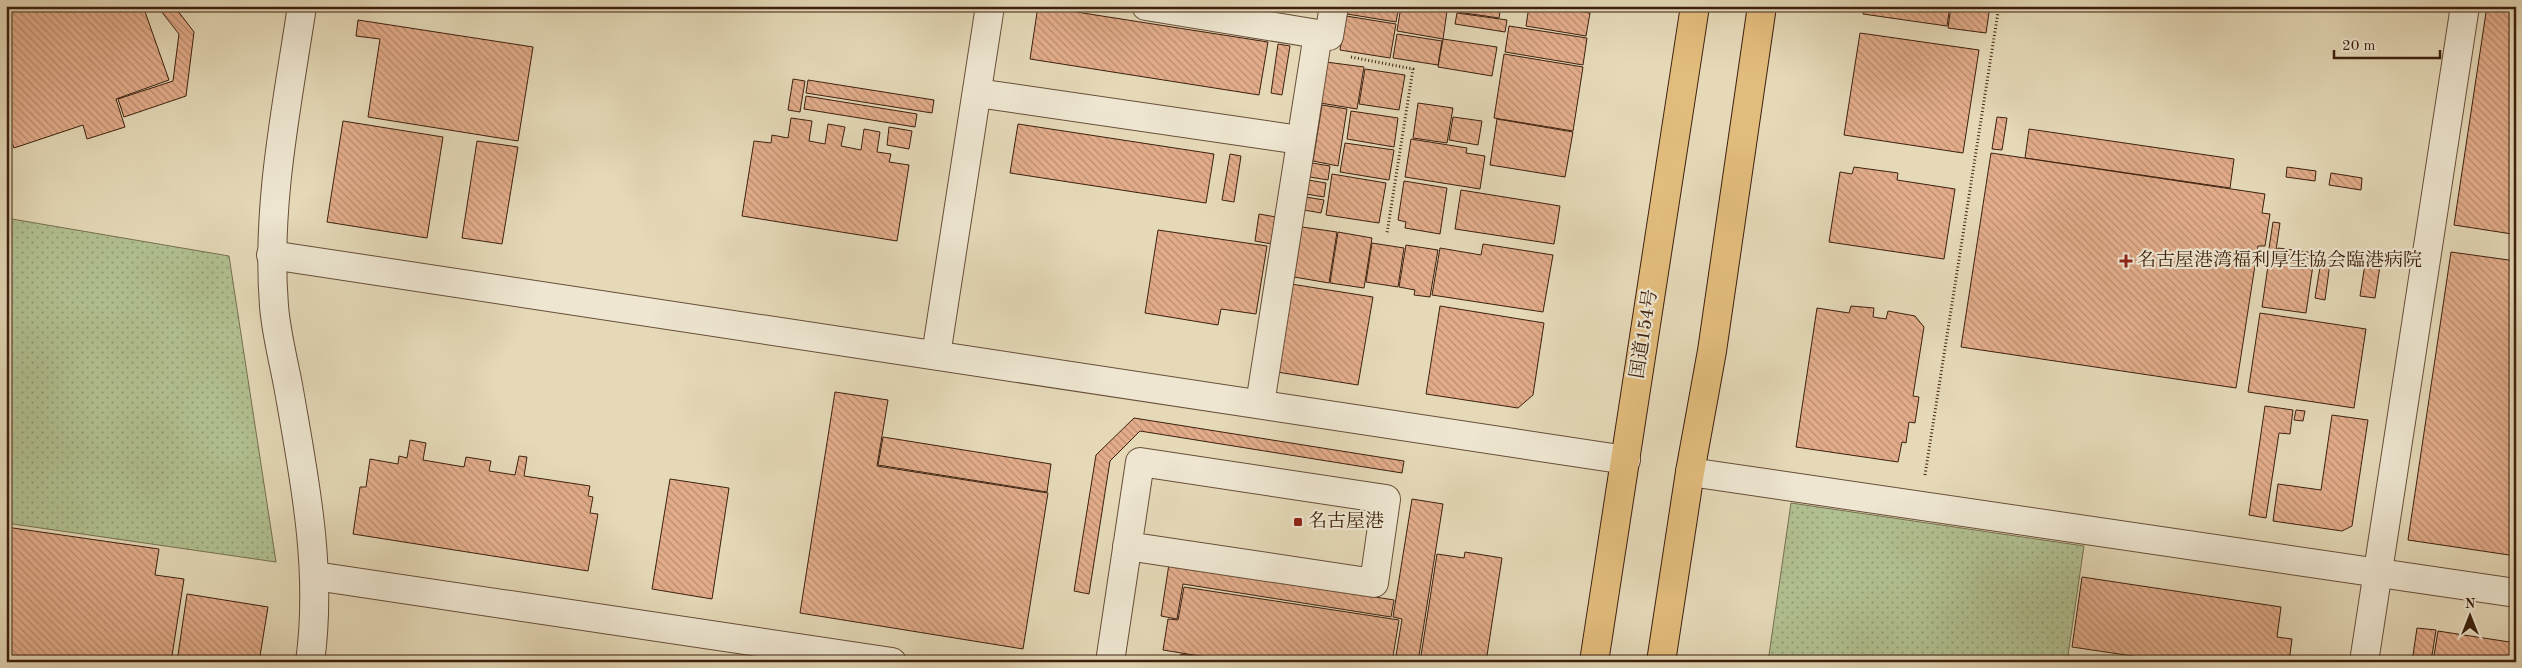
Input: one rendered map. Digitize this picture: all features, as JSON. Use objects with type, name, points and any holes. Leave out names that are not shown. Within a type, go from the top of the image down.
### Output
[{"type":"highway","name":"国道154号","points":[[1594,662],[1695,6]]},
{"type":"highway","points":[[1661,662],[1690,472],[1712,351],[1762,6]]},
{"type":"street","points":[[302,6],[274,190],[271,255],[274,308],[305,487],[315,576],[314,632],[310,662]]},
{"type":"street","points":[[936,355],[990,6]]},
{"type":"street","points":[[1146,6],[1317,42],[1329,36],[1334,6]]},
{"type":"street","points":[[2364,662],[2465,6]]},
{"type":"street","points":[[1260,404],[1300,140],[1317,42]]},
{"type":"street","points":[[977,93],[1300,140]]},
{"type":"street","points":[[271,255],[1626,460]]},
{"type":"street","points":[[1110,662],[1127,546],[1140,462],[1386,499],[1374,583],[1127,546]]},
{"type":"street","points":[[1690,472],[2516,593]]},
{"type":"street","points":[[315,576],[892,662]]},
{"type":"path","points":[[1920,506],[1999,6]]},
{"type":"path","points":[[1317,42],[1413,69],[1387,233]]},
{"type":"green space","points":[[6,218],[229,256],[276,562],[6,523]]},
{"type":"green space","points":[[1791,503],[2084,546],[2067,662],[1768,662]]},
{"type":"building","points":[[6,6],[143,6],[169,80],[116,99],[125,127],[87,139],[83,125],[14,148],[6,126]]},
{"type":"building","points":[[157,6],[174,6],[194,32],[186,96],[124,117],[118,99],[173,81],[179,34]]},
{"type":"building","points":[[1038,6],[1268,42],[1259,95],[1030,59]]},
{"type":"building","points":[[1349,6],[1399,6],[1396,22],[1347,14]]},
{"type":"building","points":[[1401,6],[1447,11],[1443,39],[1397,31]]},
{"type":"building","points":[[1438,6],[1501,6],[1499,18],[1437,9]]},
{"type":"building","points":[[1529,6],[1546,6],[1590,13],[1586,36],[1526,26]]},
{"type":"building","points":[[1557,6],[1590,6],[1590,11]]},
{"type":"building","points":[[1865,6],[1950,6],[1947,26],[1863,14]]},
{"type":"building","points":[[1951,6],[1990,6],[1986,33],[1948,28]]},
{"type":"building","points":[[2487,6],[2516,6],[2516,219],[2514,219],[2512,234],[2454,225]]},
{"type":"building","points":[[1457,13],[1507,20],[1505,32],[1455,24]]},
{"type":"building","points":[[1346,16],[1396,24],[1390,58],[1340,50]]},
{"type":"building","points":[[358,20],[533,47],[518,141],[368,117],[380,39],[356,36]]},
{"type":"building","points":[[1509,26],[1587,38],[1583,65],[1505,52]]},
{"type":"building","points":[[1860,33],[1979,50],[1963,153],[1844,135]]},
{"type":"building","points":[[1397,34],[1442,41],[1438,65],[1393,58]]},
{"type":"building","points":[[1443,39],[1497,47],[1492,76],[1438,67]]},
{"type":"building","points":[[1278,44],[1290,46],[1282,95],[1271,93]]},
{"type":"building","points":[[1504,54],[1583,67],[1573,131],[1494,118]]},
{"type":"building","points":[[1326,62],[1364,67],[1357,109],[1320,103]]},
{"type":"building","points":[[1365,69],[1405,75],[1399,110],[1359,104]]},
{"type":"building","points":[[793,79],[805,81],[800,112],[788,110]]},
{"type":"building","points":[[808,80],[934,100],[932,113],[806,93]]},
{"type":"building","points":[[806,96],[917,114],[915,127],[804,109]]},
{"type":"building","points":[[1418,103],[1453,108],[1447,143],[1413,138]]},
{"type":"building","points":[[1322,105],[1347,109],[1338,166],[1313,161]]},
{"type":"building","points":[[1351,111],[1398,118],[1394,147],[1347,139]]},
{"type":"building","points":[[1453,117],[1482,121],[1478,145],[1449,140]]},
{"type":"building","points":[[1997,117],[2007,118],[2002,150],[1992,149]]},
{"type":"building","points":[[791,118],[812,121],[809,141],[825,144],[828,124],[845,127],[841,146],[861,150],[864,129],[880,132],[877,152],[891,154],[889,162],[909,165],[897,241],[742,216],[754,141],[771,143],[772,135],[788,138]]},
{"type":"building","points":[[1497,119],[1573,132],[1565,177],[1490,165]]},
{"type":"building","points":[[343,121],[443,137],[427,238],[327,222]]},
{"type":"building","points":[[1018,124],[1214,154],[1206,203],[1010,173]]},
{"type":"building","points":[[889,127],[912,131],[909,149],[887,145]]},
{"type":"building","points":[[2029,129],[2234,159],[2230,188],[2025,158]]},
{"type":"building","points":[[1411,139],[1467,148],[1466,153],[1485,156],[1480,189],[1405,177]]},
{"type":"building","points":[[477,141],[518,147],[502,244],[462,238]]},
{"type":"building","points":[[1345,143],[1394,150],[1389,180],[1340,172]]},
{"type":"building","points":[[1991,153],[2265,194],[2262,213],[2270,214],[2265,246],[2258,246],[2236,388],[1961,347]]},
{"type":"building","points":[[1230,154],[1241,156],[1234,202],[1222,200]]},
{"type":"building","points":[[1312,163],[1330,166],[1328,180],[1310,177]]},
{"type":"building","points":[[1854,167],[1898,173],[1897,180],[1955,189],[1944,259],[1829,242],[1840,172],[1852,174]]},
{"type":"building","points":[[2287,167],[2316,171],[2315,181],[2286,177]]},
{"type":"building","points":[[2331,173],[2362,178],[2361,190],[2329,185]]},
{"type":"building","points":[[1332,174],[1386,183],[1379,223],[1326,215]]},
{"type":"building","points":[[1308,180],[1326,183],[1324,197],[1306,194]]},
{"type":"building","points":[[1404,181],[1447,188],[1440,234],[1405,228],[1406,222],[1398,220]]},
{"type":"building","points":[[1461,190],[1560,206],[1554,244],[1455,229]]},
{"type":"building","points":[[1306,197],[1324,200],[1321,213],[1304,210]]},
{"type":"building","points":[[1259,214],[1276,217],[1272,244],[1255,241]]},
{"type":"building","points":[[2273,222],[2280,223],[2275,257],[2268,255]]},
{"type":"building","points":[[1302,227],[1337,232],[1329,283],[1294,277]]},
{"type":"building","points":[[1158,230],[1267,246],[1256,314],[1221,309],[1218,325],[1145,313]]},
{"type":"building","points":[[1338,232],[1372,238],[1364,288],[1330,283]]},
{"type":"building","points":[[1372,243],[1404,248],[1398,287],[1366,282]]},
{"type":"building","points":[[1483,244],[1553,255],[1543,312],[1432,295],[1440,248],[1481,255]]},
{"type":"building","points":[[1406,245],[1438,250],[1430,297],[1414,295],[1415,290],[1399,287]]},
{"type":"building","points":[[2278,248],[2315,253],[2314,259],[2277,254]]},
{"type":"building","points":[[2451,252],[2516,261],[2516,556],[2408,540]]},
{"type":"building","points":[[2269,259],[2313,265],[2306,313],[2262,307]]},
{"type":"building","points":[[2321,261],[2330,263],[2325,300],[2315,298]]},
{"type":"building","points":[[2365,264],[2380,266],[2375,298],[2360,296]]},
{"type":"building","points":[[1291,284],[1373,297],[1358,385],[1277,372]]},
{"type":"building","points":[[1440,306],[1544,323],[1533,395],[1518,408],[1426,394]]},
{"type":"building","points":[[1851,306],[1874,308],[1873,317],[1886,319],[1888,311],[1915,316],[1924,327],[1913,396],[1919,397],[1915,423],[1909,422],[1906,443],[1902,442],[1898,462],[1796,447],[1817,308],[1849,313]]},
{"type":"building","points":[[2260,313],[2366,329],[2354,408],[2248,392]]},
{"type":"building","points":[[835,392],[888,400],[877,466],[1048,493],[1023,649],[800,613]]},
{"type":"building","points":[[2265,406],[2293,410],[2290,434],[2279,433],[2266,518],[2249,515]]},
{"type":"building","points":[[2296,410],[2305,411],[2303,421],[2294,420]]},
{"type":"building","points":[[2332,415],[2368,420],[2352,526],[2342,531],[2273,521],[2278,484],[2321,490]]},
{"type":"building","points":[[1134,418],[1404,461],[1402,473],[1140,431],[1110,461],[1089,594],[1074,591],[1096,455]]},
{"type":"building","points":[[883,437],[1051,464],[1047,492],[878,465]]},
{"type":"building","points":[[410,440],[426,443],[423,460],[464,467],[466,457],[491,461],[489,471],[515,475],[519,456],[527,457],[524,476],[590,486],[588,496],[593,497],[590,513],[598,514],[588,571],[353,534],[360,487],[366,487],[370,459],[398,464],[399,456],[407,458]]},
{"type":"building","points":[[670,479],[729,488],[712,599],[652,589]]},
{"type":"building","points":[[1412,499],[1443,504],[1418,662],[1395,662],[1402,619],[1393,617]]},
{"type":"building","points":[[6,527],[159,549],[155,575],[184,579],[171,662],[6,662]]},
{"type":"building","points":[[1465,552],[1502,558],[1486,662],[1420,662],[1437,554],[1464,558]]},
{"type":"building","points":[[1169,564],[1394,600],[1391,617],[1183,584],[1177,619],[1161,616]]},
{"type":"building","points":[[2082,577],[2281,607],[2277,637],[2292,639],[2289,662],[2173,662],[2072,647]]},
{"type":"building","points":[[1184,587],[1399,620],[1392,662],[1237,662],[1163,650],[1168,619],[1178,620]]},
{"type":"building","points":[[187,594],[268,607],[259,662],[177,662]]},
{"type":"building","points":[[2417,628],[2436,630],[2431,662],[2412,662]]},
{"type":"building","points":[[2438,631],[2516,643],[2516,662],[2433,662]]},
{"type":"building","points":[[1181,654],[1229,662],[1180,662]]},
{"type":"place","name":"名古屋港湾福利厚生協会臨港病院","points":[[2126,261]]},
{"type":"place","name":"名古屋港","points":[[1298,522]]}]
